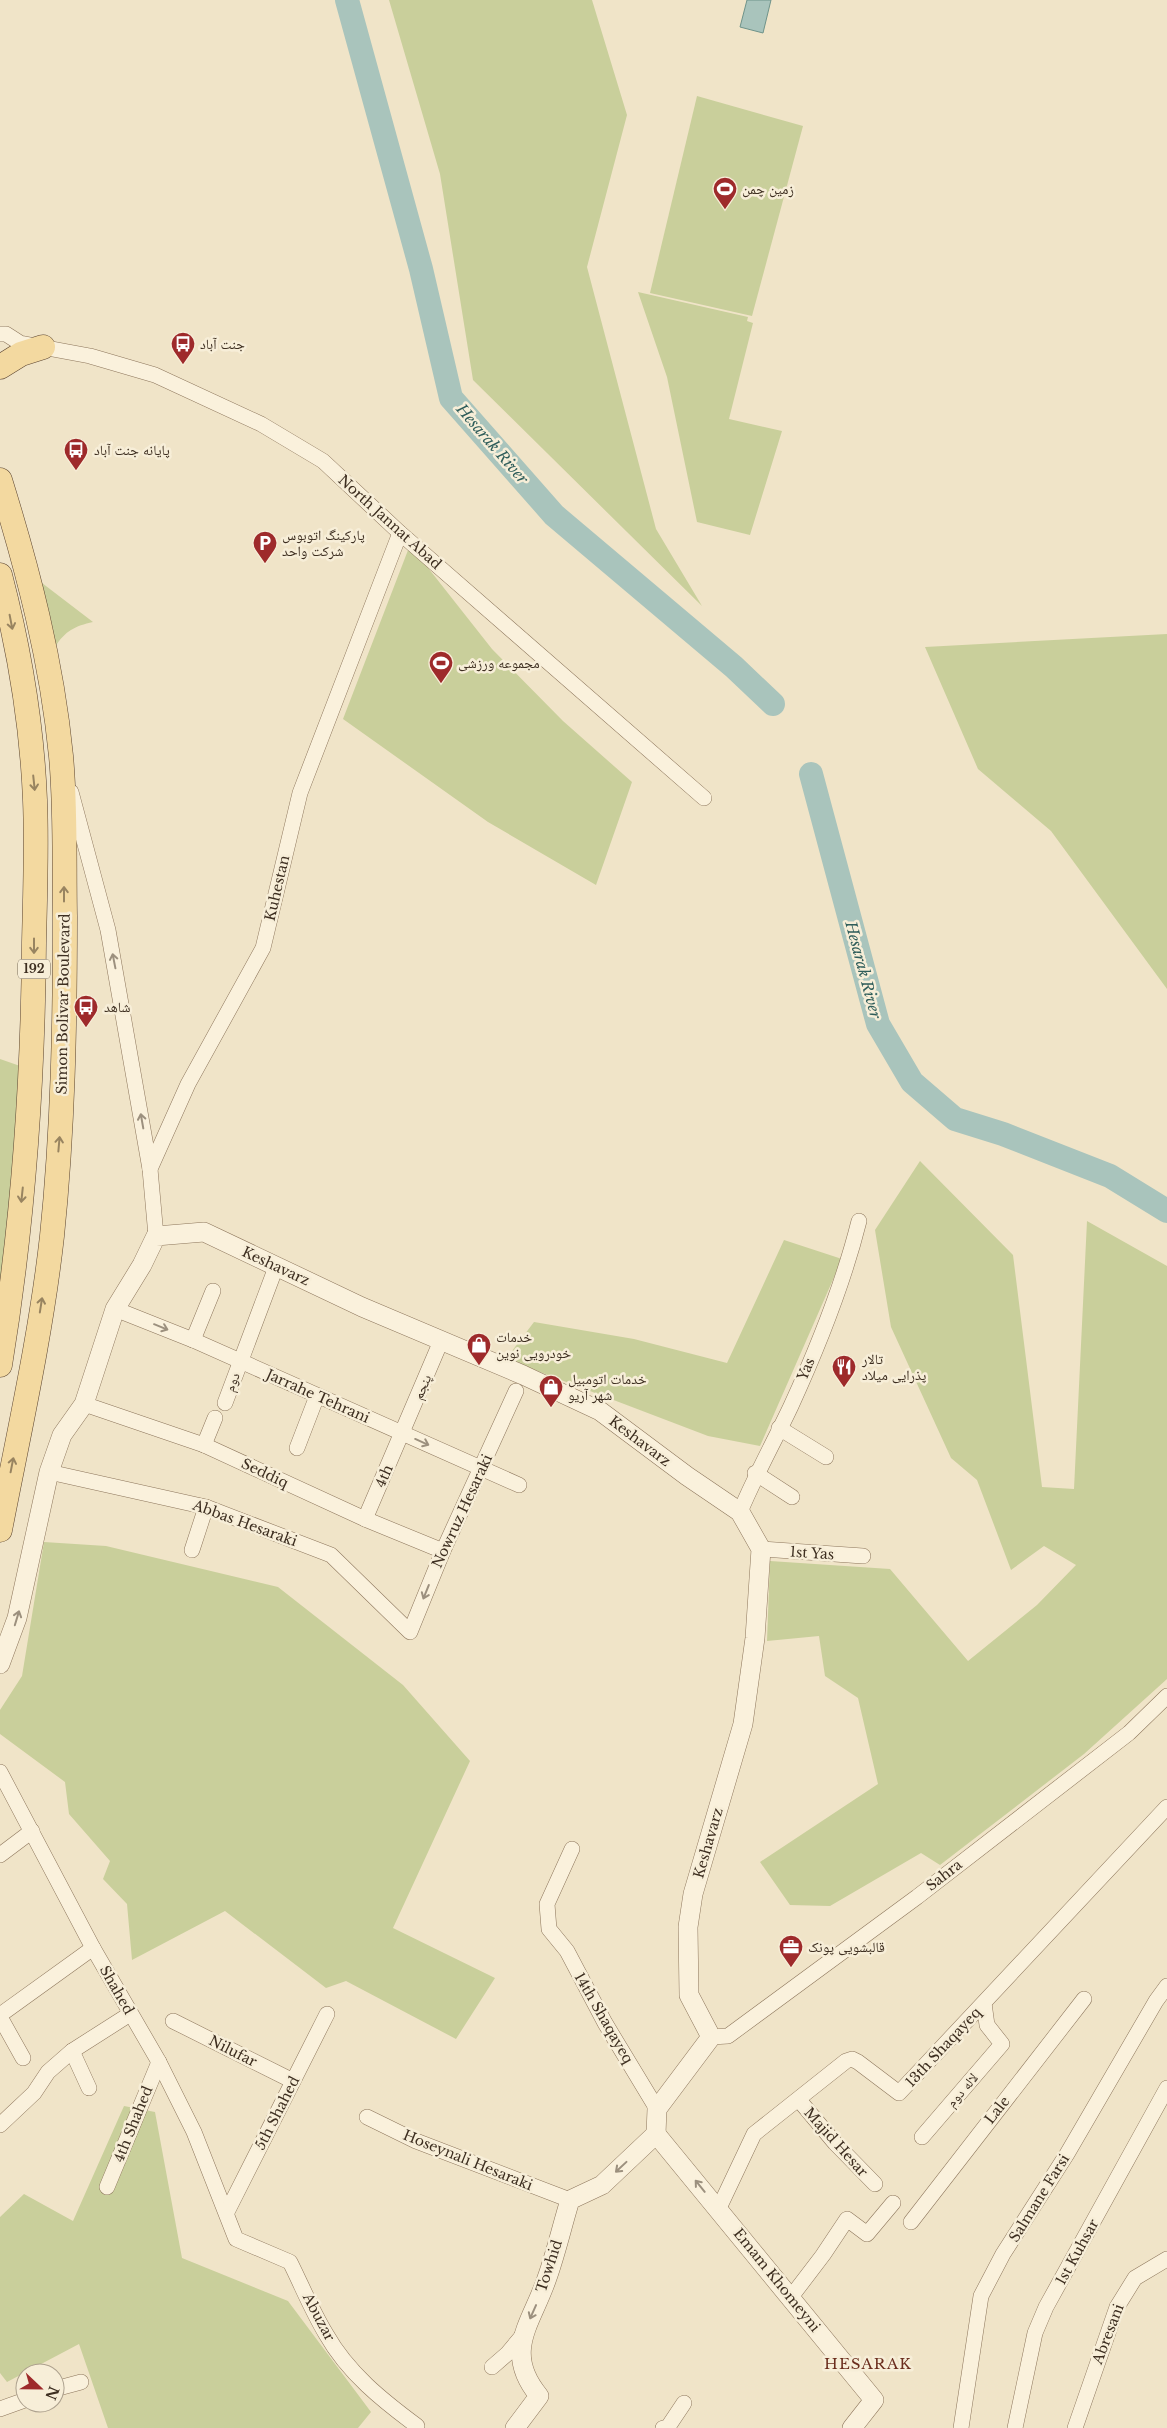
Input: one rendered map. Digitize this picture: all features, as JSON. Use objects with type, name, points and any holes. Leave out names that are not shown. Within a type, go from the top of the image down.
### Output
[{"type":"main road","points":[[0,367],[21,354],[43,347]]},
{"type":"main road","name":"Simon Bolivar Boulevard","points":[[0,480],[26,564],[48,669],[61,756],[64,828],[65,1025],[52,1236],[29,1382],[0,1530]]},
{"type":"main road","name":"Simon Bolivar Boulevard","points":[[0,575],[24,694],[35,799],[34,1027],[30,1118],[5,1308],[0,1365]]},
{"type":"street","name":"North Jannat Abad","points":[[0,334],[6,334],[20,343],[90,356],[155,375],[261,424],[323,461],[400,533],[704,798]]},
{"type":"street","points":[[0,351],[8,350],[20,343]]},
{"type":"street","name":"Kuhestan","points":[[156,1236],[150,1169],[188,1084],[263,948],[300,793],[400,533]]},
{"type":"street","points":[[61,756],[108,930],[150,1169]]},
{"type":"street","name":"Yas","points":[[740,1512],[755,1474],[790,1407],[831,1310],[851,1252],[859,1221]]},
{"type":"street","name":"Keshavarz","points":[[156,1236],[204,1232],[362,1308],[600,1411],[687,1476],[740,1512],[761,1549],[755,1638],[743,1724],[693,1894],[688,1927],[689,1995],[711,2037]]},
{"type":"street","points":[[0,1664],[18,1618],[49,1472],[62,1435],[84,1404],[115,1309],[142,1266],[156,1236]]},
{"type":"street","name":"دوم","points":[[225,1402],[276,1267]]},
{"type":"street","points":[[193,1340],[213,1291]]},
{"type":"street","name":"Jarrahe Tehrani","points":[[115,1309],[193,1340],[519,1485]]},
{"type":"street","name":"پنجم","points":[[403,1434],[441,1341]]},
{"type":"street","name":"Nowruz Hesaraki","points":[[410,1632],[443,1551],[516,1391]]},
{"type":"street","points":[[297,1448],[317,1396]]},
{"type":"street","name":"Seddiq","points":[[84,1404],[204,1445],[365,1519],[443,1551]]},
{"type":"street","points":[[204,1445],[215,1418]]},
{"type":"street","points":[[779,1428],[826,1457]]},
{"type":"street","name":"4th","points":[[365,1519],[403,1434]]},
{"type":"street","name":"Abbas Hesaraki","points":[[49,1472],[206,1507],[331,1555],[410,1632]]},
{"type":"street","points":[[755,1474],[792,1497]]},
{"type":"street","points":[[192,1550],[206,1507]]},
{"type":"street","name":"1st Yas","points":[[761,1549],[863,1556]]},
{"type":"street","name":"Sahra","points":[[711,2037],[728,2036],[916,1897],[1129,1733],[1167,1696]]},
{"type":"street","name":"Shahed","points":[[0,1772],[93,1948],[159,2062],[194,2132],[227,2212]]},
{"type":"street","name":"13th Shaqayeq","points":[[719,2208],[754,2134],[846,2061],[852,2059],[858,2062],[899,2093],[1167,1807]]},
{"type":"street","points":[[0,1855],[32,1831]]},
{"type":"street","name":"14th Shaqayeq","points":[[572,1849],[547,1904],[549,1929],[567,1951],[605,2023],[657,2109]]},
{"type":"street","points":[[23,2058],[0,2016],[93,1948]]},
{"type":"street","name":"Salmane Farsi","points":[[961,2428],[981,2296],[1003,2254],[1067,2154],[1156,2001],[1167,1986]]},
{"type":"street","name":"Lale","points":[[911,2222],[1084,1999]]},
{"type":"street","name":"لاله دوم","points":[[922,2136],[1002,2044],[987,2025],[984,2003]]},
{"type":"street","points":[[0,2125],[34,2094],[48,2072],[72,2051],[130,2014]]},
{"type":"street","name":"5th Shahed","points":[[227,2212],[327,2014]]},
{"type":"street","name":"Nilufar","points":[[173,2021],[293,2081]]},
{"type":"street","points":[[570,2200],[602,2185],[656,2134],[657,2109],[711,2037]]},
{"type":"street","points":[[72,2051],[89,2088]]},
{"type":"street","name":"4th Shahed","points":[[107,2187],[159,2062]]},
{"type":"street","name":"1st Kuhsar","points":[[1016,2428],[1035,2333],[1046,2307],[1167,2088]]},
{"type":"street","name":"Majid Hesar","points":[[799,2100],[835,2144],[874,2184]]},
{"type":"street","name":"Hoseynali Hesaraki","points":[[367,2117],[416,2141],[570,2200]]},
{"type":"street","name":"Emam Khomeyni","points":[[656,2134],[719,2208],[874,2400],[852,2428]]},
{"type":"street","name":"Towhid","points":[[515,2428],[539,2396],[528,2383],[523,2370],[522,2336],[547,2279],[570,2200]]},
{"type":"street","points":[[791,2297],[847,2219],[868,2234],[893,2203]]},
{"type":"street","name":"Abuzar","points":[[227,2212],[236,2239],[290,2262],[326,2336],[357,2377],[387,2404],[417,2426]]},
{"type":"street","name":"Abresani","points":[[1076,2428],[1116,2307],[1136,2278],[1167,2260]]},
{"type":"street","points":[[492,2367],[507,2354],[522,2336]]},
{"type":"street","points":[[65,2386],[80,2382]]},
{"type":"street","points":[[667,2428],[684,2403]]},
{"type":"street","points":[[0,2409],[15,2404]]},
{"type":"green space","points":[[389,0],[592,0],[627,115],[587,267],[656,529],[702,606],[473,380],[440,174]]},
{"type":"green space","name":"زمین چمن","points":[[697,96],[803,126],[752,316],[650,293]]},
{"type":"green space","points":[[638,292],[748,317],[747,321],[753,323],[729,419],[782,431],[750,535],[697,522],[667,377]]},
{"type":"green space","name":"مجموعه ورزشی","points":[[410,545],[492,649],[563,721],[632,782],[596,885],[488,822],[343,719]]},
{"type":"green space","points":[[42,583],[93,622],[71,630],[55,647]]},
{"type":"green space","points":[[1167,634],[1167,989],[1051,831],[978,769],[925,647]]},
{"type":"green space","points":[[0,1059],[23,1067],[0,1295]]},
{"type":"green space","points":[[920,1161],[1013,1255],[1042,1487],[1074,1489],[1087,1221],[1167,1266],[1167,1679],[1084,1754],[940,1865],[921,1853],[830,1906],[790,1905],[760,1862],[878,1784],[858,1698],[825,1676],[819,1636],[767,1641],[770,1561],[890,1569],[968,1661],[1037,1605],[1076,1565],[1044,1546],[1011,1570],[977,1480],[951,1458],[891,1327],[875,1230]]},
{"type":"green space","points":[[784,1240],[842,1259],[760,1446],[708,1436],[506,1359],[534,1322],[634,1339],[727,1363]]},
{"type":"green space","points":[[44,1542],[106,1546],[278,1587],[403,1685],[470,1761],[393,1928],[495,1978],[456,2039],[346,1981],[326,1988],[225,1911],[132,1960],[127,1904],[103,1879],[110,1861],[69,1814],[65,1782],[0,1734],[0,1710],[22,1676]]},
{"type":"green space","points":[[124,2106],[155,2112],[182,2258],[288,2301],[371,2412],[358,2428],[108,2428],[79,2344],[43,2363],[15,2363],[15,2378],[7,2382],[0,2373],[0,2217],[24,2194],[73,2221]]},
{"type":"water","points":[[747,0],[771,0],[763,33],[740,27]]},
{"type":"waterway","name":"Hesarak River","points":[[347,0],[421,269],[451,398],[554,515],[734,667],[773,704]]},
{"type":"waterway","name":"Hesarak River","points":[[811,774],[878,1024],[912,1082],[955,1119],[1003,1134],[1110,1176],[1167,1211]]},
{"type":"place","name":"زمین چمن","points":[[725,210]]},
{"type":"place","name":"جنت آباد","points":[[183,365]]},
{"type":"place","name":"پایانه جنت آباد","points":[[76,471]]},
{"type":"place","name":"پارکینگ اتوبوس شرکت واحد","points":[[265,564]]},
{"type":"place","name":"مجموعه ورزشی","points":[[441,684]]},
{"type":"place","name":"شاهد","points":[[86,1028]]},
{"type":"place","name":"خدمات خودرویی نوین","points":[[479,1366]]},
{"type":"place","name":"تالار پذرایی میلاد","points":[[844,1388]]},
{"type":"place","name":"خدمات اتومبیل شهر آریو","points":[[551,1408]]},
{"type":"place","name":"قالبشویی پونک","points":[[791,1968]]},
{"type":"district","name":"HESARAK","points":[[868,2364]]}]
